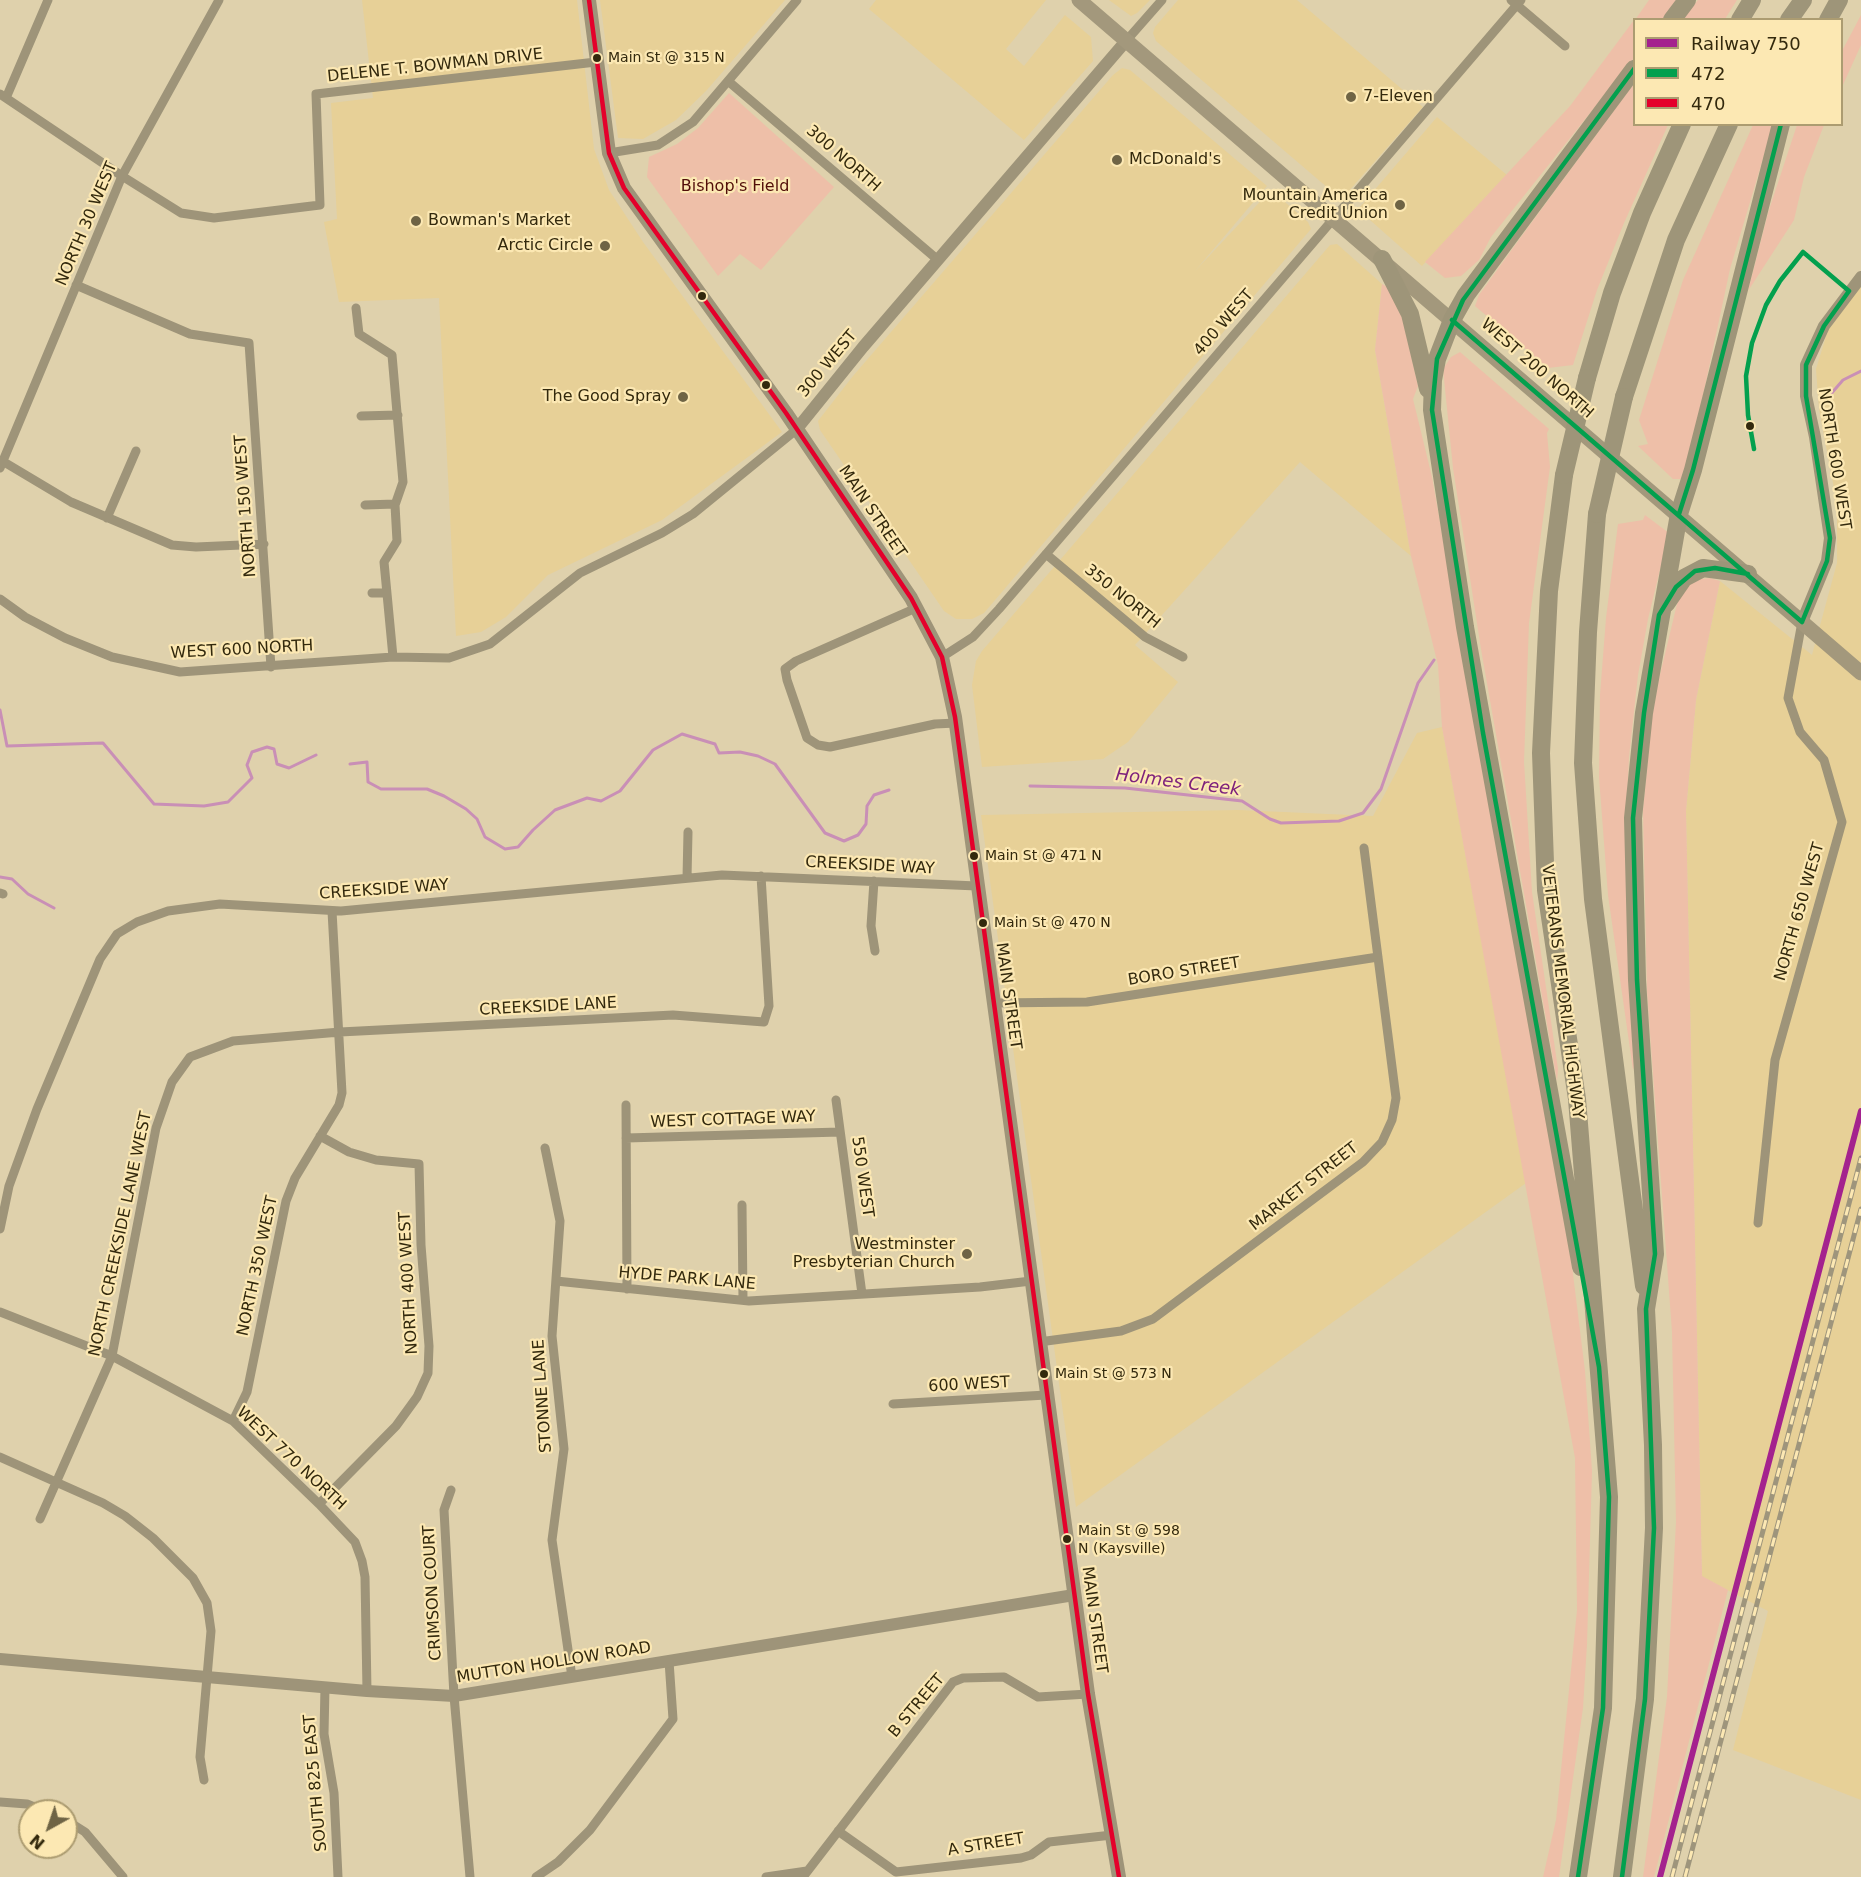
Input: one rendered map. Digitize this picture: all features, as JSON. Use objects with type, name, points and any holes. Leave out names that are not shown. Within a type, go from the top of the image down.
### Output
[{"type":"highway","points":[[1674,18],[1687,0]]},
{"type":"highway","points":[[1741,18],[1752,0]]},
{"type":"highway","points":[[1791,18],[1803,0]]},
{"type":"highway","points":[[1829,18],[1839,0]]},
{"type":"highway","points":[[1432,410],[1437,359],[1452,320],[1480,276],[1633,72]]},
{"type":"highway","name":"VETERANS MEMORIAL HIGHWAY","points":[[1578,1877],[1602,1708],[1609,1497],[1577,1099],[1546,890],[1541,753],[1549,591],[1564,476],[1587,378],[1612,293],[1642,213],[1681,126]]},
{"type":"highway","points":[[1622,1877],[1637,1774],[1650,1643],[1654,1506],[1646,1309],[1593,899],[1583,763],[1588,632],[1598,514],[1624,397],[1676,240],[1728,126]]},
{"type":"highway","points":[[1646,1309],[1655,1254],[1637,980],[1633,818],[1644,713],[1659,615],[1679,514],[1693,470],[1780,126]]},
{"type":"highway","points":[[1382,259],[1410,315],[1432,410],[1481,721],[1599,1366]]},
{"type":"highway","points":[[1659,615],[1676,587],[1695,571],[1715,568],[1748,574]]},
{"type":"main road","name":"MAIN STREET","points":[[589,0],[609,153],[624,188],[796,430],[916,608],[942,657],[956,723],[976,886],[1088,1694],[1119,1877]]},
{"type":"main road","name":"WEST 200 NORTH","points":[[1079,0],[1861,673]]},
{"type":"street","points":[[48,0],[3,96],[122,176]]},
{"type":"street","name":"NORTH 30 WEST","points":[[2,465],[122,176],[219,0]]},
{"type":"street","points":[[609,153],[658,145],[693,122],[797,0]]},
{"type":"street","points":[[1126,41],[1162,0]]},
{"type":"street","points":[[1516,2],[1565,46]]},
{"type":"street","name":"400 WEST","points":[[942,657],[973,637],[1046,554],[1335,219],[1516,2]]},
{"type":"street","name":"300 WEST","points":[[393,657],[449,658],[490,644],[580,573],[662,533],[693,514],[796,430],[1126,41]]},
{"type":"street","name":"DELENE T. BOWMAN DRIVE","points":[[122,176],[182,213],[214,218],[320,205],[316,94],[596,62]]},
{"type":"street","name":"300 NORTH","points":[[728,81],[938,260]]},
{"type":"street","name":"NORTH 600 WEST","points":[[1802,622],[1827,561],[1830,538],[1815,437],[1806,396],[1806,365],[1824,326],[1861,277]]},
{"type":"street","name":"NORTH 150 WEST","points":[[76,285],[190,334],[249,343],[271,667]]},
{"type":"street","points":[[356,308],[359,334],[380,344],[392,355],[403,482],[395,504],[397,541],[384,562],[393,657]]},
{"type":"street","points":[[361,416],[398,415]]},
{"type":"street","points":[[106,518],[136,451]]},
{"type":"street","points":[[2,465],[71,502],[172,545],[196,548],[264,544]]},
{"type":"street","points":[[365,505],[395,504]]},
{"type":"street","name":"350 NORTH","points":[[1046,554],[1145,638],[1183,657]]},
{"type":"street","points":[[372,593],[387,593]]},
{"type":"street","name":"WEST 600 NORTH","points":[[0,599],[25,617],[65,638],[112,657],[180,672],[393,657]]},
{"type":"street","points":[[916,608],[795,661],[785,669],[807,738],[818,745],[830,747],[935,724],[956,723]]},
{"type":"street","name":"NORTH 650 WEST","points":[[1758,1224],[1774,1060],[1842,822],[1824,760],[1800,732],[1788,698],[1802,622]]},
{"type":"street","points":[[687,878],[688,832]]},
{"type":"street","name":"MARKET STREET","points":[[1039,1342],[1121,1331],[1153,1319],[1363,1162],[1382,1142],[1392,1120],[1396,1098],[1364,848]]},
{"type":"street","name":"CREEKSIDE WAY","points":[[0,1229],[9,1185],[37,1109],[100,959],[117,934],[137,922],[168,911],[220,904],[332,911],[687,878],[761,876],[976,886]]},
{"type":"street","name":"CREEKSIDE LANE","points":[[190,1057],[233,1041],[340,1032],[673,1015],[764,1022],[769,1006],[761,876]]},
{"type":"street","points":[[874,881],[872,926],[875,951]]},
{"type":"street","name":"NORTH 350 WEST","points":[[233,1421],[248,1392],[286,1201],[295,1179],[339,1105],[342,1093],[332,911]]},
{"type":"street","name":"BORO STREET","points":[[993,1003],[1086,1002],[1378,957]]},
{"type":"street","name":"NORTH CREEKSIDE LANE WEST","points":[[40,1519],[112,1356],[156,1128],[172,1082],[190,1057]]},
{"type":"street","name":"550 WEST","points":[[836,1100],[862,1294]]},
{"type":"street","points":[[626,1105],[627,1289]]},
{"type":"street","name":"WEST COTTAGE WAY","points":[[626,1138],[840,1132]]},
{"type":"street","name":"NORTH 400 WEST","points":[[319,1504],[396,1426],[417,1397],[428,1372],[429,1347],[421,1245],[420,1164],[376,1160],[348,1152],[320,1136]]},
{"type":"street","name":"STONNE LANE","points":[[545,1148],[560,1221],[552,1336],[564,1449],[552,1540],[572,1677]]},
{"type":"street","points":[[742,1205],[743,1300]]},
{"type":"street","name":"HYDE PARK LANE","points":[[556,1281],[743,1300],[980,1287],[1031,1281]]},
{"type":"street","name":"WEST 770 NORTH","points":[[0,1312],[112,1356],[233,1421],[319,1504],[355,1542],[362,1561],[365,1577],[367,1691]]},
{"type":"street","name":"600 WEST","points":[[893,1404],[1046,1395]]},
{"type":"street","points":[[0,1457],[103,1503],[126,1516],[153,1538],[193,1578],[207,1603],[211,1631],[200,1757],[204,1780]]},
{"type":"street","name":"CRIMSON COURT","points":[[450,1490],[444,1510],[453,1696],[470,1877]]},
{"type":"street","name":"MUTTON HOLLOW ROAD","points":[[0,1659],[325,1688],[453,1696],[1074,1595]]},
{"type":"street","points":[[536,1877],[558,1862],[590,1830],[673,1719],[669,1661]]},
{"type":"street","name":"B STREET","points":[[805,1874],[953,1682],[963,1678],[1004,1677],[1038,1697],[1088,1694]]},
{"type":"street","name":"SOUTH 825 EAST","points":[[325,1688],[324,1734],[334,1793],[338,1877]]},
{"type":"street","points":[[0,1802],[18,1803]]},
{"type":"street","points":[[78,1828],[85,1832],[123,1877]]},
{"type":"street","points":[[838,1831],[895,1874]]},
{"type":"street","name":"A STREET","points":[[895,1874],[1020,1858],[1031,1855],[1049,1842],[1112,1835]]},
{"type":"street","points":[[766,1877],[805,1874]]},
{"type":"shaded area","points":[[362,0],[577,0],[594,149],[609,190],[643,242],[782,432],[662,520],[548,575],[506,617],[481,632],[456,636],[439,298],[339,302],[324,222],[337,219],[331,103],[373,98]]},
{"type":"shaded area","points":[[600,0],[785,0],[706,91],[676,120],[643,139],[618,138]]},
{"type":"shaded area","points":[[876,0],[1046,0],[1006,49],[1024,66],[1065,15],[1091,37],[1093,61],[1024,140],[869,9]]},
{"type":"shaded area","points":[[1109,0],[1150,0],[1131,16]]},
{"type":"shaded area","points":[[1178,0],[1297,0],[1423,107],[1347,193],[1335,194],[1156,41],[1153,33],[1155,27]]},
{"type":"shaded area","points":[[1122,68],[1130,70],[1267,186],[1195,271],[1271,190],[1308,222],[1311,229],[984,613],[972,619],[956,619],[944,611],[820,430],[818,421],[853,376],[1113,75]]},
{"type":"shaded area","points":[[1437,117],[1507,175],[1422,266],[1362,213],[1360,207]]},
{"type":"shaded area","points":[[1337,244],[1382,284],[1375,350],[1411,556],[1300,462],[1135,645],[1178,682],[1128,742],[1103,759],[982,767],[972,685],[976,661],[982,651],[1330,245]]},
{"type":"shaded area","points":[[1861,286],[1861,1800],[1733,1750],[1768,1611],[1702,1577],[1686,811],[1696,700],[1720,581],[1812,655],[1837,563],[1837,504],[1819,409],[1816,369],[1828,330]]},
{"type":"shaded area","points":[[1442,727],[1526,1183],[1076,1507],[981,815],[1238,810],[1373,816],[1417,733]]},
{"type":"green space","points":[[1649,0],[1679,0],[1666,18],[1636,18]]},
{"type":"green space","points":[[1698,0],[1737,0],[1726,18],[1684,18]]},
{"type":"green space","points":[[1861,15],[1861,45],[1843,85],[1843,49]]},
{"type":"green space","points":[[1633,21],[1633,59],[1491,237],[1479,260],[1461,276],[1445,278],[1425,262],[1570,106]]},
{"type":"green space","points":[[1633,84],[1633,126],[1668,126],[1597,290],[1573,365],[1548,368],[1475,306],[1479,295]]},
{"type":"green space","name":"Bishop's Field","points":[[729,93],[834,187],[761,270],[740,254],[718,276],[647,177],[649,157],[677,144],[698,128]]},
{"type":"green space","points":[[1753,126],[1773,126],[1730,269],[1686,475],[1681,479],[1673,479],[1638,446],[1648,444],[1639,420],[1683,280]]},
{"type":"green space","points":[[1797,126],[1824,126],[1804,177],[1794,220],[1748,291],[1768,213]]},
{"type":"green space","points":[[1382,284],[1392,290],[1399,302],[1418,386],[1413,399],[1432,477],[1572,1266],[1585,1371],[1592,1471],[1587,1644],[1583,1708],[1559,1877],[1543,1877],[1556,1820],[1577,1610],[1575,1458],[1442,727],[1438,665],[1411,556],[1375,350]]},
{"type":"green space","points":[[1460,352],[1549,429],[1547,433],[1550,467],[1529,623],[1524,762],[1532,892],[1558,1069],[1557,1081],[1481,649],[1453,468],[1443,369],[1451,357]]},
{"type":"green space","points":[[1645,515],[1669,533],[1648,619],[1638,675],[1629,757],[1627,801],[1635,1064],[1633,1070],[1608,895],[1599,777],[1600,695],[1606,618],[1618,524],[1643,520]]},
{"type":"green space","points":[[1710,578],[1720,581],[1696,700],[1686,811],[1702,1576],[1728,1590],[1654,1877],[1643,1877],[1667,1697],[1676,1522],[1672,1332],[1647,992],[1643,810],[1653,704],[1677,604],[1683,588],[1700,579]]},
{"type":"waterway","name":"Holmes Creek","points":[[1820,397],[1830,395],[1843,380],[1861,371]]},
{"type":"waterway","name":"Holmes Creek","points":[[1030,786],[1125,788],[1242,801],[1270,819],[1281,823],[1339,821],[1363,813],[1381,789],[1418,683],[1434,660]]},
{"type":"waterway","name":"Holmes Creek","points":[[0,710],[7,746],[103,743],[154,804],[204,806],[228,802],[252,778],[247,765],[252,752],[267,747],[274,749],[277,764],[289,768],[316,755]]},
{"type":"waterway","name":"Holmes Creek","points":[[350,764],[367,762],[368,782],[381,789],[427,789],[444,796],[466,809],[477,819],[485,837],[505,849],[518,847],[555,810],[587,798],[601,801],[620,791],[653,750],[682,734],[715,744],[719,753],[740,752],[758,756],[775,764],[825,833],[844,841],[858,835],[866,824],[867,806],[874,795],[889,790]]},
{"type":"waterway","points":[[0,877],[12,879],[28,894],[54,908]]},
{"type":"railway","points":[[1672,1877],[1861,1158]]},
{"type":"railway","points":[[1685,1877],[1861,1209]]},
{"type":"rail line","name":"750","points":[[1660,1877],[1861,1111]]},
{"type":"transit line","name":"470","points":[[589,0],[609,153],[624,188],[786,413],[911,598],[942,657],[955,717],[1088,1694],[1119,1877]]},
{"type":"transit line","name":"472","points":[[1578,1877],[1603,1708],[1609,1497],[1599,1367],[1483,733],[1432,410],[1437,359],[1463,300],[1633,70]]},
{"type":"transit line","name":"472","points":[[1679,514],[1693,470],[1780,126]]},
{"type":"transit line","name":"472","points":[[1754,449],[1748,415],[1746,376],[1752,343],[1766,305],[1780,281],[1803,252],[1849,291]]},
{"type":"transit line","name":"472","points":[[1802,622],[1827,561],[1830,538],[1806,396],[1806,365],[1824,326],[1849,291]]},
{"type":"transit line","name":"472","points":[[1452,320],[1802,622]]},
{"type":"transit line","name":"472","points":[[1622,1877],[1645,1699],[1654,1528],[1646,1309],[1655,1254],[1637,980],[1633,818],[1644,713],[1659,615],[1676,587],[1695,571],[1715,568],[1748,574]]},
{"type":"place","name":"Main St @ 315 N","points":[[597,58]]},
{"type":"place","name":"7-Eleven","points":[[1351,97]]},
{"type":"place","name":"McDonald's","points":[[1117,160]]},
{"type":"place","name":"Mountain America Credit Union","points":[[1400,205]]},
{"type":"place","name":"Bowman's Market","points":[[416,221]]},
{"type":"place","name":"Arctic Circle","points":[[605,246]]},
{"type":"place","name":"The Good Spray","points":[[683,397]]},
{"type":"place","name":"Main St @ 471 N","points":[[974,856]]},
{"type":"place","name":"Main St @ 470 N","points":[[983,923]]},
{"type":"place","name":"Westminster Presbyterian Church","points":[[967,1254]]},
{"type":"place","name":"Main St @ 573 N","points":[[1044,1374]]},
{"type":"place","name":"Main St @ 598 N (Kaysville)","points":[[1067,1539]]}]
